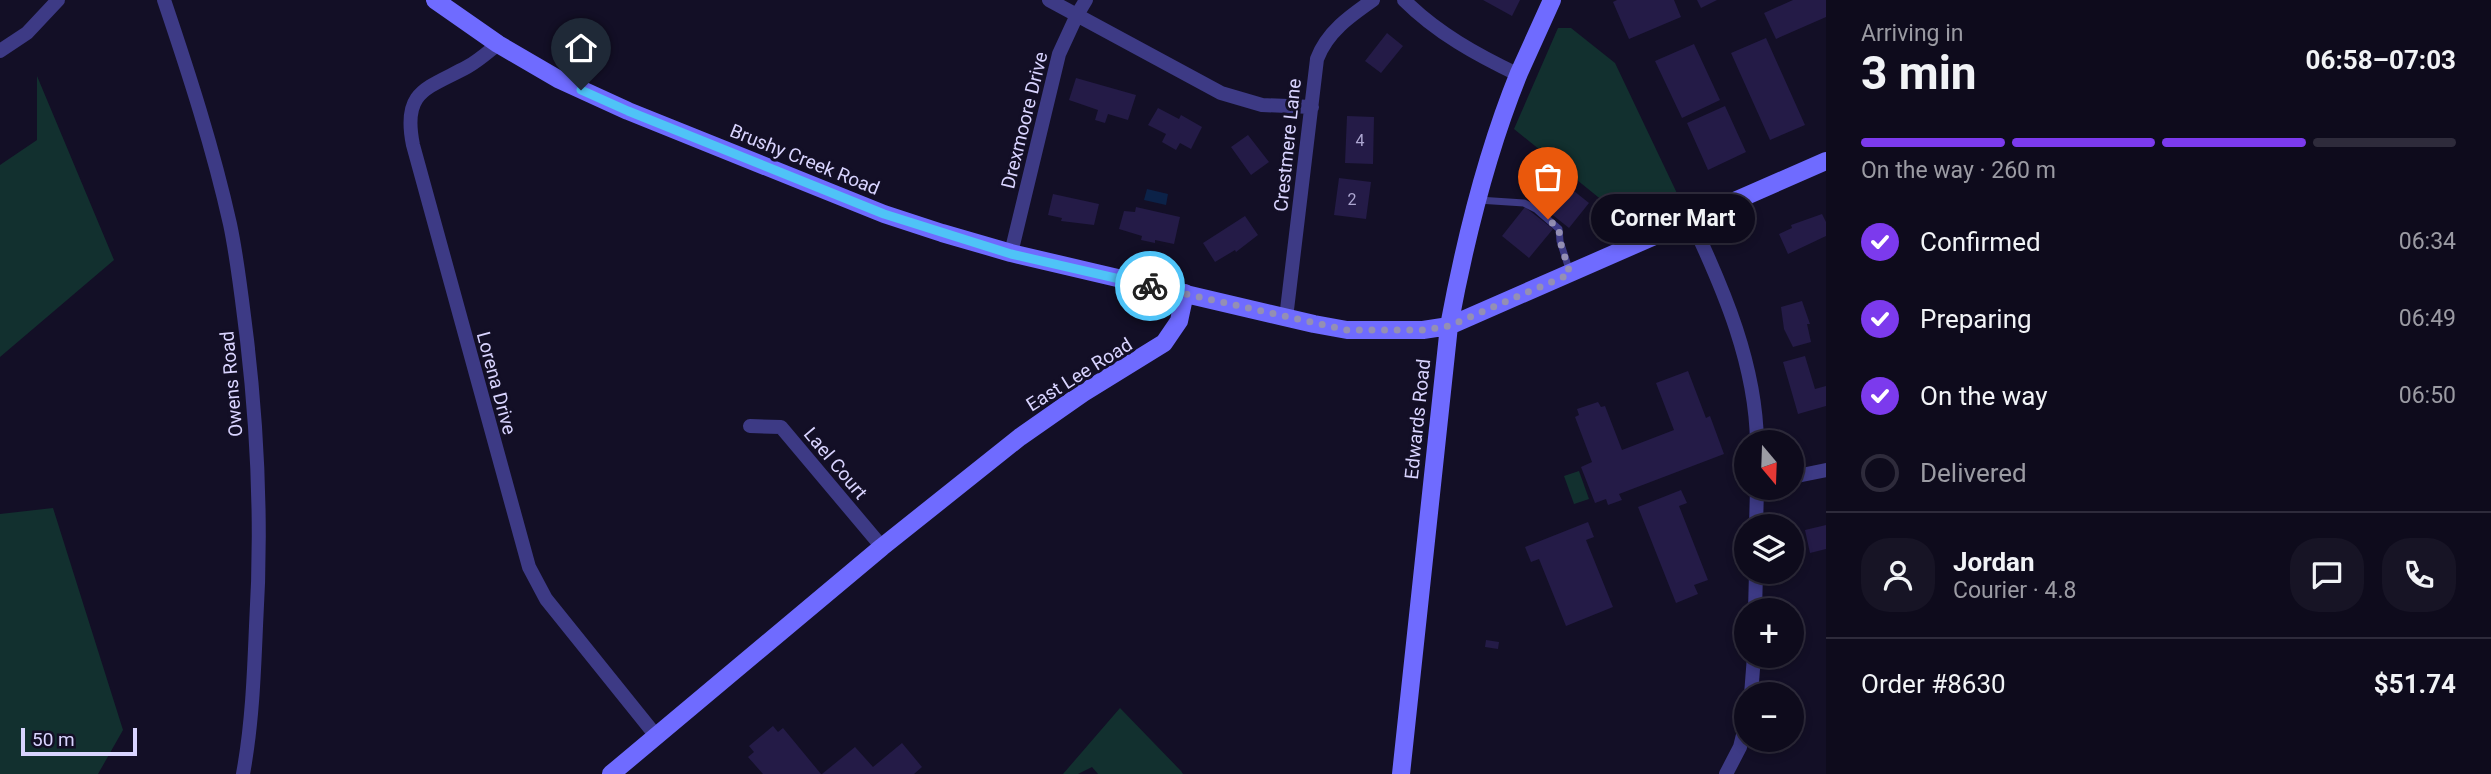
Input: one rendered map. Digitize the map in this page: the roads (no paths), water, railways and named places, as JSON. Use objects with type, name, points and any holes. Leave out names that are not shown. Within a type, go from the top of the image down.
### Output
[{"type":"street","points":[[0,51],[27,33],[58,0]]},
{"type":"street","name":"Owens Road","points":[[164,0],[217,168],[228,215],[241,288],[252,383],[258,478],[259,578],[252,706],[243,774]]},
{"type":"street","name":"Brushy Creek Road","points":[[435,0],[498,44],[558,79],[628,111],[884,214],[1011,254],[1185,293]]},
{"type":"street","points":[[1049,0],[1221,93],[1262,105],[1312,107]]},
{"type":"street","name":"Drexmoore Drive","points":[[1011,254],[1059,54],[1086,0]]},
{"type":"street","name":"Crestmere Lane","points":[[1286,318],[1315,66],[1326,39],[1373,0]]},
{"type":"street","points":[[1404,0],[1441,32],[1482,58],[1519,75]]},
{"type":"street","name":"Edwards Road","points":[[1401,774],[1449,326],[1477,200],[1519,75],[1552,0]]},
{"type":"street","name":"Lorena Drive","points":[[498,44],[471,65],[432,84],[413,103],[408,117],[413,145],[529,567],[546,599],[657,737]]},
{"type":"street","points":[[1185,293],[1347,330],[1423,330],[1449,326],[1826,161]]},
{"type":"street","points":[[1692,220],[1737,330],[1753,402],[1756,430]]},
{"type":"street","name":"East Lee Road","points":[[611,774],[882,547],[1048,416],[1164,343],[1179,321],[1185,293]]},
{"type":"street","name":"Lael Court","points":[[750,426],[781,427],[882,547]]},
{"type":"street","points":[[1804,475],[1826,470]]},
{"type":"street","points":[[1730,772],[1737,752]]},
{"type":"lane","points":[[1477,200],[1524,203],[1536,209],[1559,229],[1570,274]]},
{"type":"water","points":[[1147,189],[1168,194],[1166,205],[1144,200]]},
{"type":"place","name":"Corner Mart","points":[[1548,219]]}]
